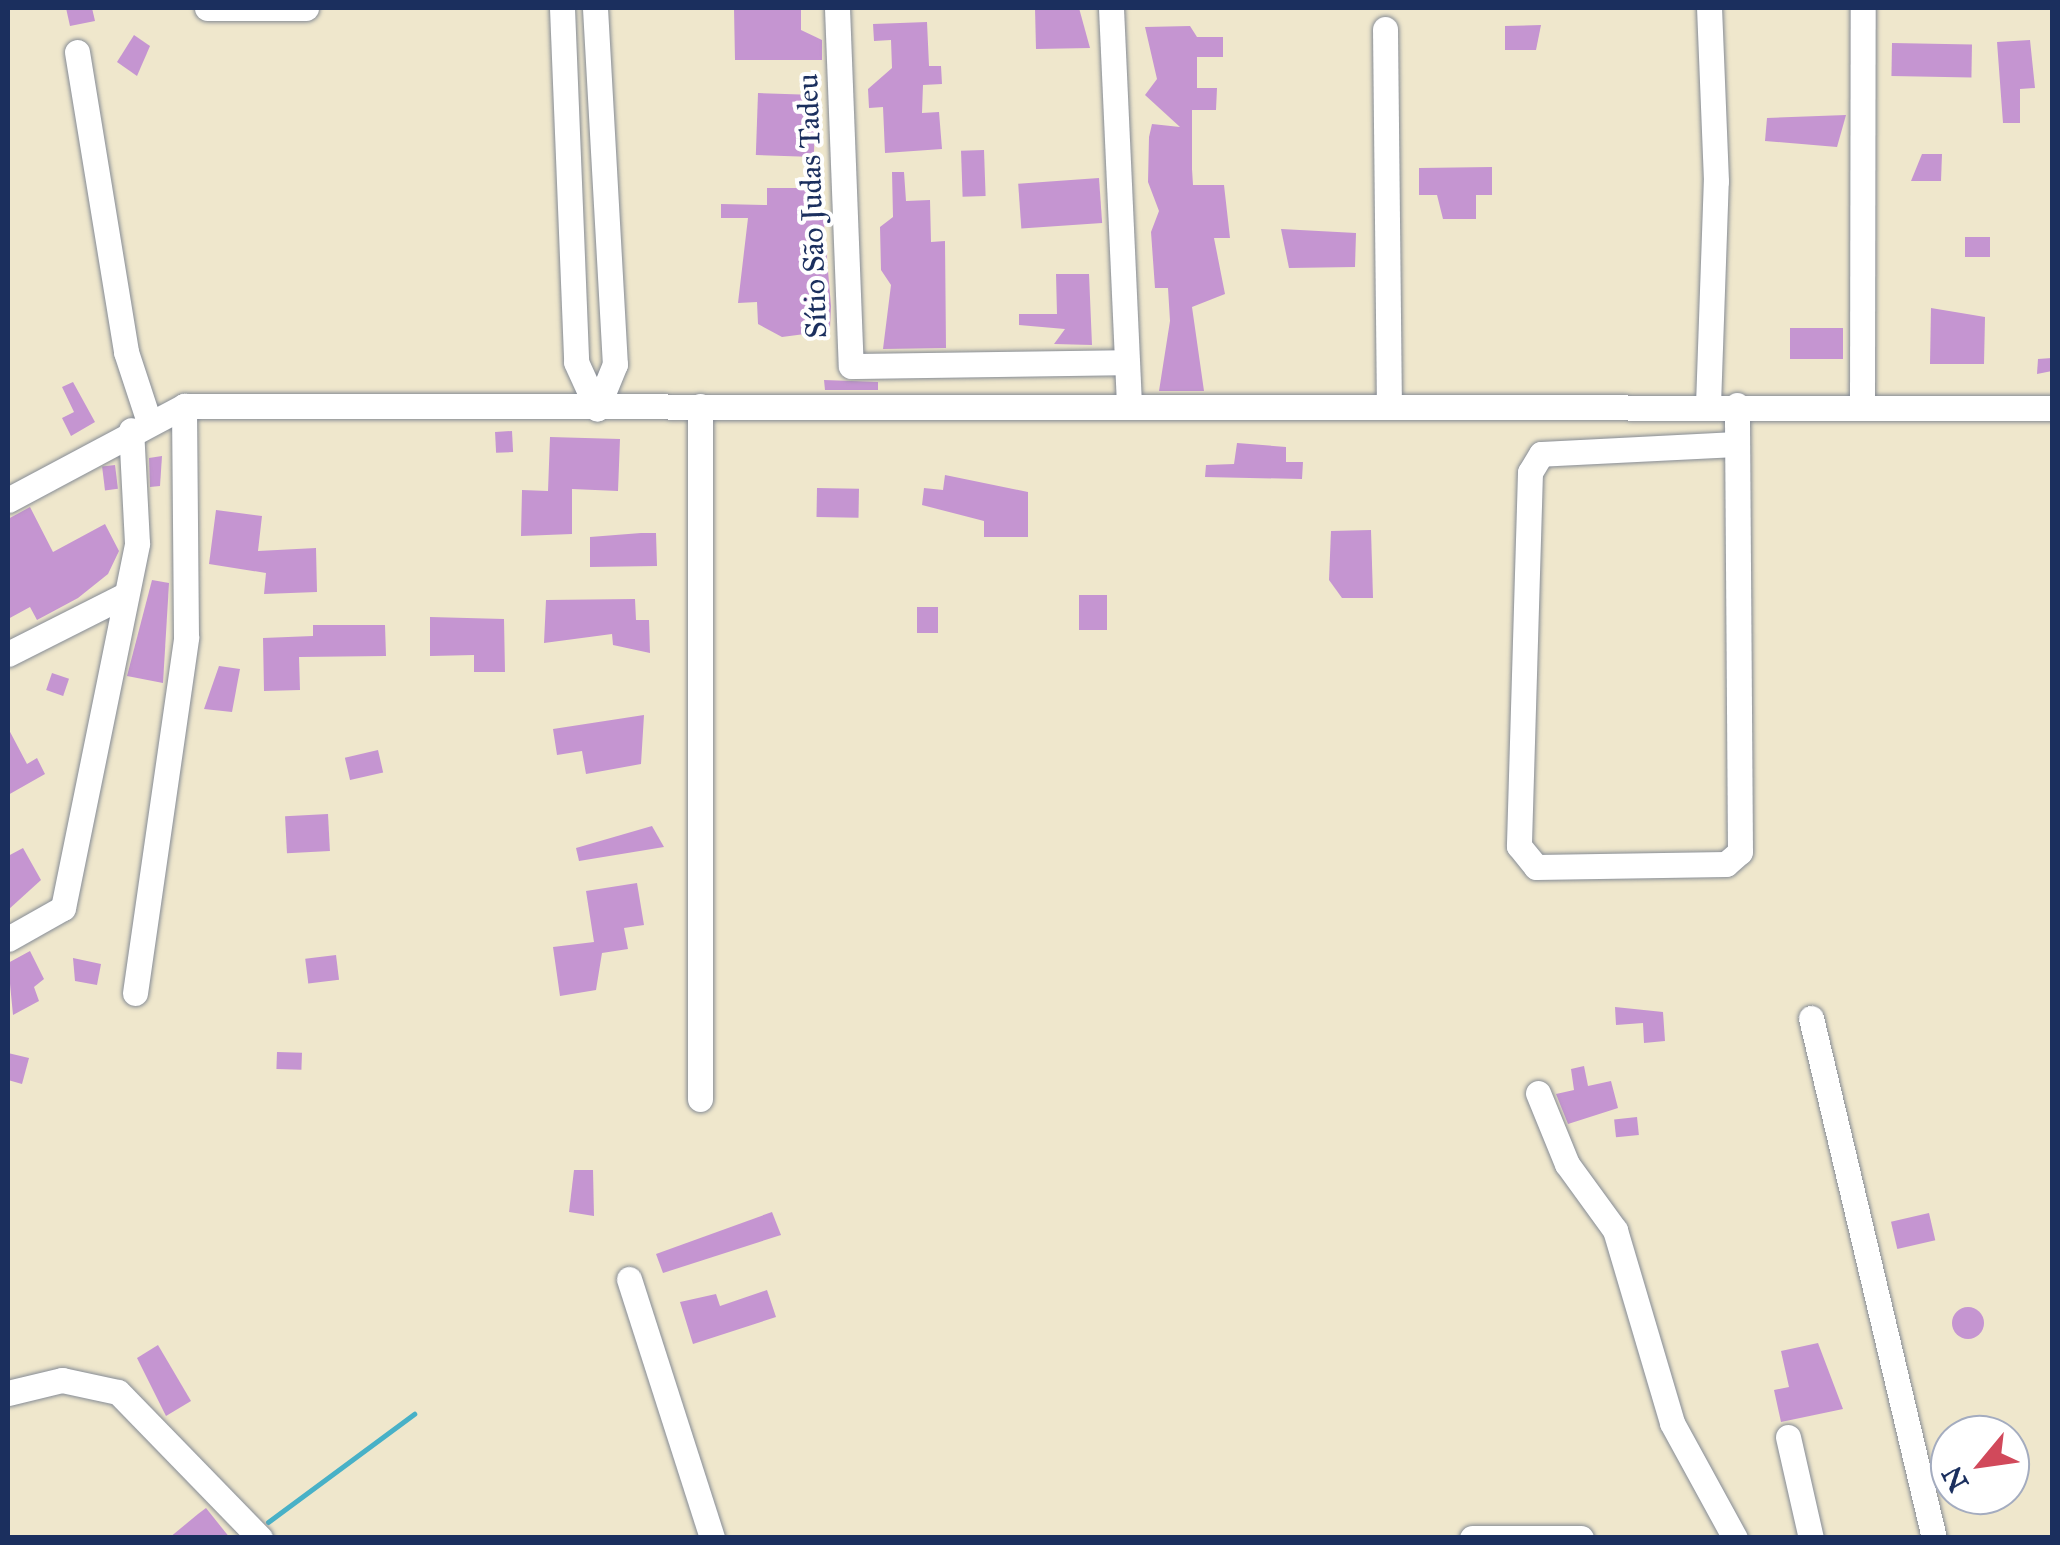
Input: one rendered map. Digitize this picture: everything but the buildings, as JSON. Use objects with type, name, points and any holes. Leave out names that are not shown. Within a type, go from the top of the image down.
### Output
[{"type":"street","points":[[207,8],[306,8]]},
{"type":"street","points":[[562,8],[576,362],[597,408]]},
{"type":"street","points":[[595,8],[616,364],[597,408]]},
{"type":"street","name":"Sítio São Judas Tadeu","points":[[837,8],[851,366],[1127,362]]},
{"type":"street","points":[[1112,8],[1129,404]]},
{"type":"street","points":[[1708,405],[1716,181],[1709,8]]},
{"type":"street","points":[[1862,406],[1863,8]]},
{"type":"street","points":[[1385,29],[1388,406]]},
{"type":"street","points":[[8,938],[63,908],[139,522],[139,424],[77,52]]},
{"type":"street","points":[[851,366],[851,405]]},
{"type":"street","points":[[8,500],[139,424],[184,406],[1129,404],[2052,408]]},
{"type":"street","points":[[1736,444],[1541,454],[1530,472],[1519,846],[1536,868],[1726,864],[1740,852],[1737,405]]},
{"type":"street","points":[[135,993],[186,638],[184,406]]},
{"type":"street","points":[[700,406],[700,1099]]},
{"type":"street","points":[[8,654],[125,595]]},
{"type":"street","points":[[1811,1018],[1934,1538]]},
{"type":"street","points":[[1538,1093],[1566,1164],[1615,1230],[1672,1423],[1735,1538]]},
{"type":"street","points":[[629,1279],[712,1538]]},
{"type":"street","points":[[8,1393],[62,1380],[118,1392],[260,1538]]},
{"type":"street","points":[[1788,1437],[1811,1538]]},
{"type":"street","points":[[1472,1538],[1580,1538]]},
{"type":"waterway","points":[[268,1522],[414,1414]]}]
